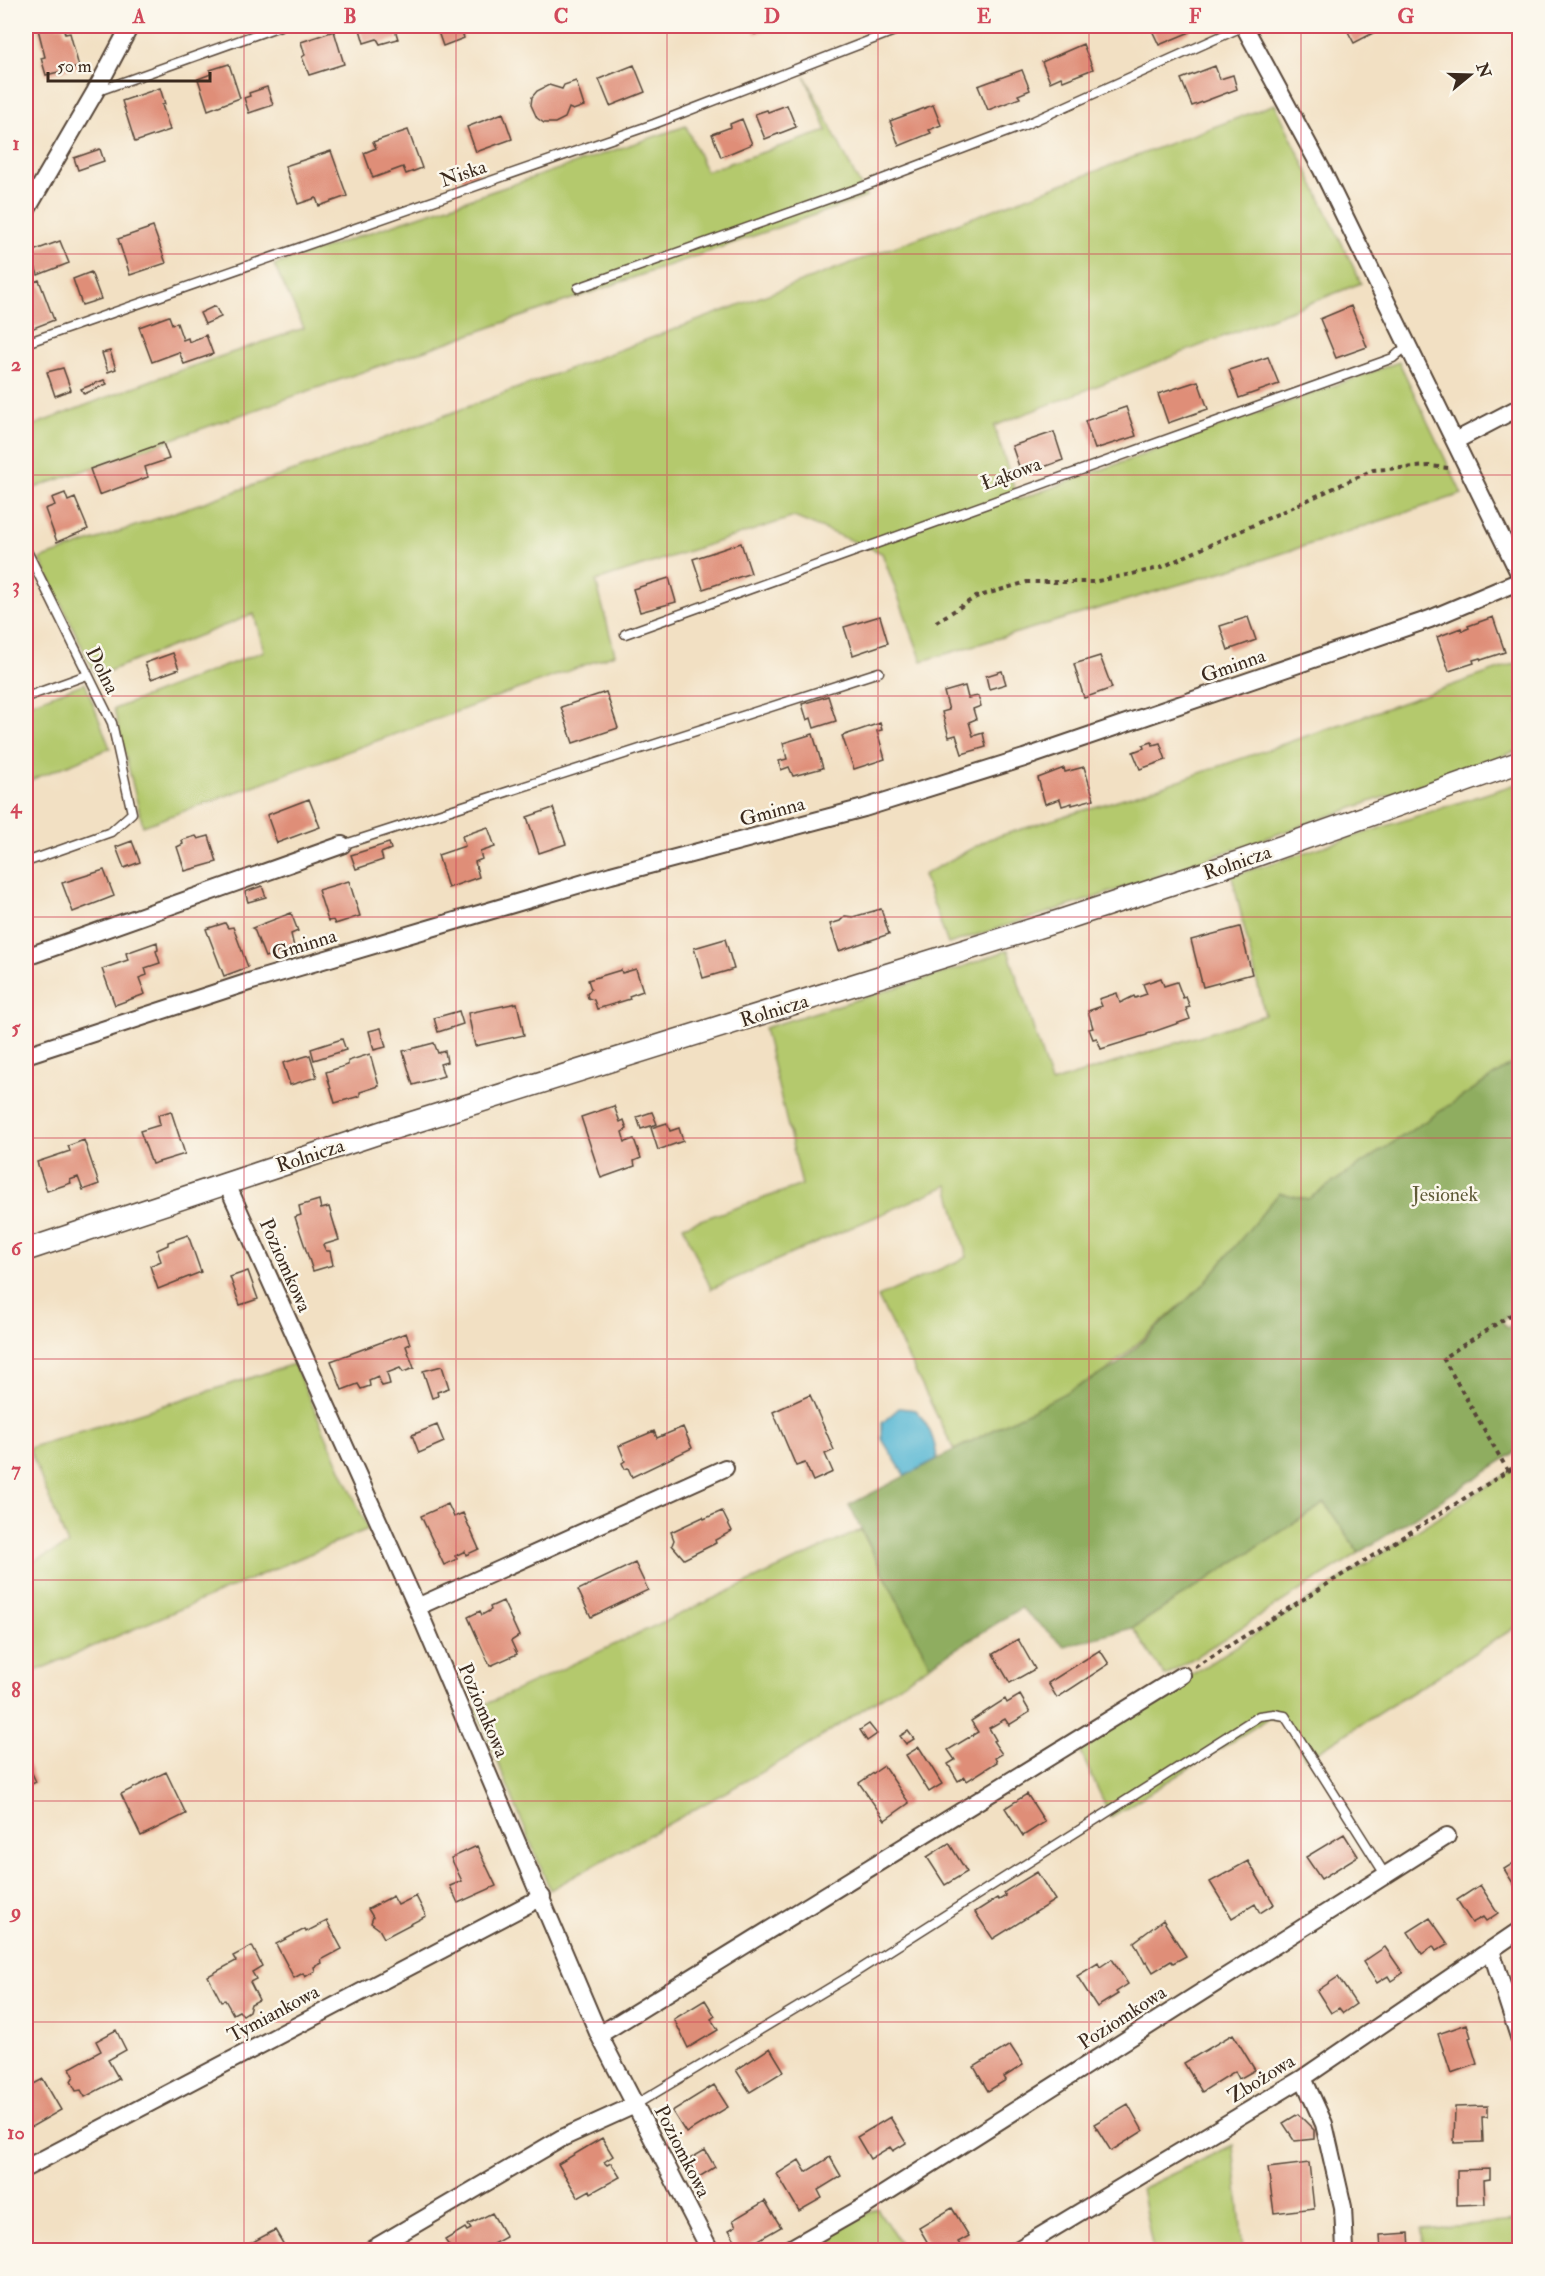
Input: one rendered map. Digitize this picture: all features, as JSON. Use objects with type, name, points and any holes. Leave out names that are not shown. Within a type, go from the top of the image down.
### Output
[{"type":"street","points":[[26,211],[95,92],[130,26]]},
{"type":"street","points":[[1244,26],[1322,170],[1520,574]]},
{"type":"street","points":[[1455,441],[1520,407]]},
{"type":"street","name":"Gminna","points":[[26,1055],[262,978],[611,875],[864,808],[1024,758],[1430,620],[1520,581]]},
{"type":"street","name":"Rolnicza","points":[[26,1250],[382,1132],[1065,919],[1249,858],[1520,762]]},
{"type":"street","points":[[26,957],[342,845]]},
{"type":"street","name":"Poziomkowa","points":[[226,1182],[417,1607],[599,2035],[710,2250]]},
{"type":"street","points":[[417,1607],[725,1468]]},
{"type":"street","points":[[599,2035],[1182,1675]]},
{"type":"street","name":"Poziomkowa","points":[[789,2250],[865,2206],[1447,1836]]},
{"type":"street","name":"Tymiankowa","points":[[26,2168],[542,1897]]},
{"type":"street","name":"Zbożowa","points":[[1017,2250],[1303,2078],[1520,1930]]},
{"type":"street","points":[[1491,1950],[1520,2040]]},
{"type":"street","points":[[1303,2078],[1324,2124],[1343,2207],[1345,2250]]},
{"type":"street","points":[[370,2250],[561,2138],[635,2105]]},
{"type":"lane","points":[[95,92],[280,26]]},
{"type":"lane","name":"Niska","points":[[26,343],[654,124],[907,26]]},
{"type":"lane","points":[[578,288],[848,192],[1020,127],[1244,26]]},
{"type":"lane","name":"Łąkowa","points":[[625,634],[1392,358],[1408,345]]},
{"type":"lane","name":"Dolna","points":[[26,549],[112,723],[132,813],[111,832],[26,862]]},
{"type":"lane","points":[[342,845],[879,672]]},
{"type":"lane","points":[[26,697],[87,675]]},
{"type":"lane","points":[[635,2105],[848,1977],[1258,1716],[1274,1714],[1285,1716],[1386,1876]]},
{"type":"path","points":[[936,622],[976,597],[1027,582],[1093,582],[1160,568],[1373,470],[1429,466],[1469,470]]},
{"type":"path","points":[[1508,1471],[1443,1358],[1520,1309]]},
{"type":"path","points":[[1182,1675],[1520,1464]]},
{"type":"green space","points":[[805,76],[866,197],[26,491],[26,428],[152,380],[304,328],[274,265],[686,126],[706,171],[827,131]]},
{"type":"green space","points":[[1275,104],[1361,283],[994,426],[1018,500],[1399,362],[1462,494],[1265,559],[922,661],[882,553],[794,517],[596,581],[615,654],[143,826],[114,709],[264,651],[254,614],[96,676],[40,559],[326,460]]},
{"type":"green space","points":[[1519,662],[1519,750],[1094,898],[948,944],[923,875],[989,839],[1157,788]]},
{"type":"green space","points":[[85,683],[110,748],[26,782],[26,705]]},
{"type":"green space","points":[[1519,783],[1519,1059],[1308,1199],[1279,1194],[1202,1286],[1103,1374],[954,1450],[878,1297],[967,1257],[948,1185],[711,1289],[683,1226],[802,1185],[764,1028],[957,969],[1008,950],[1051,1083],[1265,1015],[1232,876]]},
{"type":"green space","name":"Jesionek","points":[[1519,1059],[1519,1307],[1502,1321],[1507,1328],[1519,1318],[1519,1450],[1359,1553],[1325,1503],[1133,1628],[1064,1646],[1021,1608],[930,1665],[849,1505],[1115,1367],[1202,1286],[1279,1193],[1308,1199]]},
{"type":"green space","points":[[294,1364],[368,1529],[26,1675],[26,1565],[68,1545],[29,1448]]},
{"type":"green space","points":[[1519,1466],[1519,1625],[1305,1758],[1285,1721],[1269,1718],[1111,1817],[1078,1747]]},
{"type":"green space","points":[[1325,1503],[1359,1553],[1165,1676],[1133,1628]]},
{"type":"green space","points":[[861,1530],[930,1665],[801,1750],[550,1890],[476,1709]]},
{"type":"green space","points":[[1233,2145],[1243,2250],[1153,2250],[1141,2189]]},
{"type":"green space","points":[[877,2208],[904,2250],[804,2250]]},
{"type":"green space","points":[[1516,2221],[1517,2250],[1423,2250],[1422,2229]]},
{"type":"water","points":[[899,1408],[916,1410],[921,1416],[933,1439],[937,1459],[905,1476],[882,1439],[882,1423]]},
{"type":"building","points":[[63,26],[65,34],[70,33],[79,67],[46,75],[41,58],[45,57],[38,29]]},
{"type":"building","points":[[177,26],[203,26],[179,33]]},
{"type":"building","points":[[359,26],[394,26],[398,39],[380,44],[377,39],[364,43]]},
{"type":"building","points":[[446,26],[460,26],[464,38],[443,46],[437,29]]},
{"type":"building","points":[[752,26],[780,26],[781,27],[755,34]]},
{"type":"building","points":[[1150,26],[1196,26],[1189,28],[1190,32],[1159,45]]},
{"type":"building","points":[[1345,26],[1377,26],[1379,30],[1354,43]]},
{"type":"building","points":[[334,31],[344,64],[309,75],[302,57],[305,55],[301,42]]},
{"type":"building","points":[[1083,44],[1093,69],[1063,81],[1061,77],[1050,82],[1042,62]]},
{"type":"building","points":[[229,64],[240,98],[208,110],[198,79],[211,74],[210,70]]},
{"type":"building","points":[[634,65],[645,92],[610,106],[599,79]]},
{"type":"building","points":[[1215,66],[1220,79],[1233,75],[1237,89],[1192,106],[1181,79]]},
{"type":"building","points":[[1022,70],[1030,90],[1018,95],[1020,98],[988,110],[978,86]]},
{"type":"building","points":[[576,81],[584,106],[573,110],[569,108],[565,118],[555,123],[544,123],[537,118],[531,105],[532,97],[537,91],[549,85],[562,89],[564,85]]},
{"type":"building","points":[[267,87],[273,105],[249,113],[244,98],[250,96],[249,93]]},
{"type":"building","points":[[160,88],[165,104],[162,105],[170,130],[135,142],[122,101]]},
{"type":"building","points":[[787,105],[796,127],[765,139],[755,114]]},
{"type":"building","points":[[933,105],[941,125],[929,130],[931,133],[899,146],[890,121]]},
{"type":"building","points":[[503,113],[512,139],[476,152],[467,127]]},
{"type":"building","points":[[742,119],[752,144],[721,157],[712,134],[731,127],[730,124]]},
{"type":"building","points":[[408,130],[422,168],[406,174],[403,167],[373,178],[364,153],[376,148],[373,142]]},
{"type":"building","points":[[100,149],[104,161],[78,170],[74,158]]},
{"type":"building","points":[[331,151],[347,196],[319,206],[316,198],[298,204],[285,166]]},
{"type":"building","points":[[476,166],[479,176],[463,181],[460,171]]},
{"type":"building","points":[[153,227],[166,263],[130,275],[118,239]]},
{"type":"building","points":[[60,241],[69,263],[38,275],[30,252]]},
{"type":"building","points":[[91,272],[101,299],[82,305],[73,279]]},
{"type":"building","points":[[39,280],[54,320],[26,331],[26,285]]},
{"type":"building","points":[[215,306],[221,317],[205,324],[200,313]]},
{"type":"building","points":[[1351,306],[1367,347],[1336,358],[1320,319]]},
{"type":"building","points":[[169,316],[172,324],[177,323],[183,340],[188,338],[189,342],[206,335],[213,354],[184,364],[179,352],[152,362],[139,327]]},
{"type":"building","points":[[110,351],[116,369],[108,372],[102,353]]},
{"type":"building","points":[[1268,357],[1279,384],[1239,398],[1229,370]]},
{"type":"building","points":[[63,368],[71,390],[55,396],[47,372]]},
{"type":"building","points":[[104,380],[107,384],[84,394],[81,389]]},
{"type":"building","points":[[1198,381],[1208,409],[1168,423],[1158,394]]},
{"type":"building","points":[[1126,407],[1136,436],[1095,449],[1085,421]]},
{"type":"building","points":[[1054,432],[1063,460],[1022,475],[1012,446]]},
{"type":"building","points":[[163,443],[169,459],[145,467],[148,477],[99,495],[90,469]]},
{"type":"building","points":[[65,493],[68,501],[75,498],[88,529],[57,542],[45,509],[55,505],[52,498]]},
{"type":"building","points":[[741,543],[751,573],[703,589],[693,559]]},
{"type":"building","points":[[669,578],[676,602],[640,612],[633,589]]},
{"type":"building","points":[[880,616],[888,643],[853,655],[844,627]]},
{"type":"building","points":[[1248,617],[1256,640],[1228,650],[1220,626]]},
{"type":"building","points":[[1493,617],[1505,652],[1481,660],[1480,658],[1473,660],[1474,663],[1449,671],[1437,637],[1461,628],[1462,631],[1469,628],[1468,626]]},
{"type":"building","points":[[173,653],[179,669],[151,679],[145,663]]},
{"type":"building","points":[[1100,656],[1112,688],[1084,698],[1074,664]]},
{"type":"building","points":[[1002,671],[1006,684],[989,689],[986,676]]},
{"type":"building","points":[[965,686],[968,698],[978,696],[981,706],[973,709],[976,719],[969,722],[973,736],[983,733],[986,747],[962,754],[956,735],[949,737],[942,712],[949,710],[944,692]]},
{"type":"building","points":[[606,692],[618,728],[573,743],[561,707]]},
{"type":"building","points":[[828,696],[836,721],[814,728],[811,718],[807,720],[802,704]]},
{"type":"building","points":[[880,723],[882,730],[877,731],[885,759],[854,769],[842,736]]},
{"type":"building","points":[[813,734],[823,768],[793,776],[789,767],[781,770],[779,761],[787,759],[783,743]]},
{"type":"building","points":[[1152,742],[1153,745],[1160,743],[1166,760],[1140,769],[1133,752]]},
{"type":"building","points":[[1084,767],[1094,799],[1072,805],[1072,803],[1062,806],[1060,799],[1045,804],[1038,778],[1064,768],[1065,772]]},
{"type":"building","points":[[309,799],[320,827],[277,843],[267,815]]},
{"type":"building","points":[[553,808],[566,844],[539,853],[527,817]]},
{"type":"building","points":[[488,827],[495,847],[480,852],[482,859],[475,862],[479,877],[448,888],[438,855],[465,846],[462,836]]},
{"type":"building","points":[[196,836],[198,839],[209,836],[217,862],[185,871],[177,847],[183,844],[182,840]]},
{"type":"building","points":[[132,841],[140,862],[124,868],[116,847]]},
{"type":"building","points":[[389,843],[391,849],[381,853],[383,860],[356,869],[351,855]]},
{"type":"building","points":[[104,870],[114,896],[73,912],[62,883]]},
{"type":"building","points":[[349,881],[360,916],[335,924],[333,920],[328,921],[318,890]]},
{"type":"building","points":[[262,886],[266,897],[248,902],[245,892]]},
{"type":"building","points":[[881,909],[889,934],[839,951],[830,924],[840,921],[845,916],[853,917]]},
{"type":"building","points":[[291,913],[298,931],[291,934],[294,947],[265,957],[252,928]]},
{"type":"building","points":[[225,923],[228,928],[233,927],[248,967],[224,976],[206,929]]},
{"type":"building","points":[[1240,927],[1252,974],[1203,987],[1191,940]]},
{"type":"building","points":[[725,939],[734,969],[703,978],[694,948]]},
{"type":"building","points":[[157,942],[158,950],[156,951],[160,963],[145,968],[147,975],[139,978],[145,994],[115,1005],[102,969],[128,960],[126,953]]},
{"type":"building","points":[[636,969],[643,991],[629,996],[630,999],[597,1009],[594,1000],[588,998],[587,994],[591,989],[588,980],[621,970],[622,973]]},
{"type":"building","points":[[1161,978],[1164,986],[1177,982],[1183,998],[1186,997],[1190,1007],[1186,1008],[1190,1019],[1101,1049],[1097,1038],[1093,1039],[1089,1029],[1093,1028],[1088,1011],[1102,1006],[1099,999],[1117,993],[1120,1003],[1134,996],[1135,998],[1147,994],[1143,984]]},
{"type":"building","points":[[517,1003],[524,1035],[475,1046],[468,1013]]},
{"type":"building","points":[[459,1011],[463,1024],[438,1032],[434,1018]]},
{"type":"building","points":[[381,1028],[386,1047],[374,1050],[369,1031]]},
{"type":"building","points":[[342,1039],[346,1050],[314,1060],[311,1049]]},
{"type":"building","points":[[434,1043],[438,1053],[445,1051],[447,1062],[440,1064],[444,1076],[413,1085],[403,1051]]},
{"type":"building","points":[[370,1054],[379,1086],[360,1092],[360,1096],[335,1103],[326,1072],[348,1065],[348,1061]]},
{"type":"building","points":[[310,1055],[317,1077],[290,1085],[283,1063]]},
{"type":"building","points":[[614,1106],[620,1122],[624,1120],[627,1129],[622,1132],[625,1142],[634,1139],[641,1158],[634,1161],[635,1166],[601,1178],[581,1117]]},
{"type":"building","points":[[171,1111],[185,1154],[152,1164],[140,1131],[160,1125],[158,1115]]},
{"type":"building","points":[[652,1112],[657,1124],[641,1129],[637,1117]]},
{"type":"building","points":[[667,1123],[670,1131],[679,1128],[683,1141],[658,1150],[651,1128]]},
{"type":"building","points":[[84,1140],[99,1184],[83,1190],[78,1177],[70,1180],[71,1183],[47,1191],[37,1162],[70,1151],[68,1146]]},
{"type":"building","points":[[319,1200],[321,1209],[329,1207],[339,1240],[323,1245],[326,1251],[330,1251],[333,1265],[313,1271],[295,1217],[301,1215],[299,1206]]},
{"type":"building","points":[[188,1235],[201,1272],[158,1289],[150,1266],[161,1261],[157,1250],[168,1245],[168,1242]]},
{"type":"building","points":[[248,1271],[258,1299],[240,1305],[230,1277]]},
{"type":"building","points":[[406,1333],[410,1344],[406,1346],[414,1368],[403,1372],[400,1368],[387,1373],[390,1384],[382,1386],[378,1376],[369,1380],[370,1386],[361,1389],[358,1384],[342,1390],[331,1361]]},
{"type":"building","points":[[442,1366],[449,1388],[437,1392],[438,1396],[432,1398],[423,1371]]},
{"type":"building","points":[[810,1395],[834,1450],[825,1454],[833,1472],[813,1481],[805,1463],[796,1466],[773,1412]]},
{"type":"building","points":[[437,1425],[444,1442],[419,1453],[412,1435]]},
{"type":"building","points":[[683,1427],[692,1448],[632,1477],[628,1468],[625,1469],[622,1463],[625,1461],[619,1446],[654,1431],[657,1438]]},
{"type":"building","points":[[448,1504],[454,1517],[463,1513],[479,1549],[466,1555],[465,1551],[455,1556],[457,1559],[444,1565],[421,1516]]},
{"type":"building","points":[[722,1511],[732,1531],[715,1540],[716,1543],[684,1559],[672,1545],[674,1540],[671,1532]]},
{"type":"building","points":[[635,1563],[648,1590],[591,1617],[578,1590]]},
{"type":"building","points":[[503,1601],[519,1636],[511,1641],[517,1654],[490,1666],[468,1617],[480,1611],[482,1615],[491,1610],[490,1607]]},
{"type":"building","points":[[1018,1639],[1035,1669],[1010,1683],[993,1654]]},
{"type":"building","points":[[1100,1650],[1109,1664],[1057,1698],[1048,1683]]},
{"type":"building","points":[[1020,1695],[1030,1712],[1009,1725],[1005,1719],[989,1728],[996,1740],[993,1741],[1002,1754],[995,1758],[997,1762],[967,1781],[965,1777],[958,1781],[948,1764],[955,1760],[948,1750],[978,1732],[971,1721],[1005,1699],[1007,1703]]},
{"type":"building","points":[[869,1724],[877,1734],[867,1741],[860,1730]]},
{"type":"building","points":[[908,1731],[914,1739],[906,1744],[900,1736]]},
{"type":"building","points":[[919,1747],[942,1784],[929,1792],[906,1755]]},
{"type":"building","points":[[26,1760],[36,1782],[26,1787]]},
{"type":"building","points":[[884,1766],[909,1803],[885,1820],[859,1783]]},
{"type":"building","points":[[166,1772],[186,1814],[141,1836],[121,1794]]},
{"type":"building","points":[[1027,1794],[1045,1822],[1023,1836],[1005,1808]]},
{"type":"building","points":[[1344,1834],[1358,1856],[1321,1879],[1306,1857]]},
{"type":"building","points":[[949,1843],[967,1872],[945,1885],[927,1857]]},
{"type":"building","points":[[477,1846],[496,1886],[458,1903],[450,1886],[462,1881],[451,1858]]},
{"type":"building","points":[[1520,1859],[1520,1894],[1504,1869]]},
{"type":"building","points":[[1248,1861],[1274,1904],[1260,1913],[1255,1904],[1232,1918],[1210,1882]]},
{"type":"building","points":[[1037,1872],[1055,1900],[993,1939],[975,1912],[997,1898],[999,1900],[1006,1896],[1004,1893],[1006,1891]]},
{"type":"building","points":[[1480,1885],[1498,1913],[1486,1921],[1483,1917],[1472,1923],[1457,1900]]},
{"type":"building","points":[[393,1896],[398,1905],[416,1896],[426,1916],[384,1938],[379,1929],[371,1923],[373,1917],[368,1909]]},
{"type":"building","points":[[1430,1918],[1448,1944],[1436,1951],[1433,1946],[1422,1954],[1408,1932]]},
{"type":"building","points":[[1163,1920],[1186,1956],[1173,1963],[1171,1961],[1153,1972],[1147,1962],[1145,1963],[1134,1942]]},
{"type":"building","points":[[327,1921],[342,1949],[321,1960],[322,1963],[314,1967],[315,1971],[305,1977],[303,1973],[294,1978],[276,1944]]},
{"type":"building","points":[[252,1946],[262,1966],[252,1972],[256,1979],[250,1982],[259,2000],[251,2004],[249,2011],[243,2015],[239,2011],[233,2014],[225,2000],[221,2001],[208,1976],[236,1961],[233,1956]]},
{"type":"building","points":[[1385,1947],[1403,1973],[1391,1981],[1388,1976],[1377,1983],[1363,1962]]},
{"type":"building","points":[[1112,1959],[1128,1984],[1116,1992],[1118,1994],[1097,2007],[1077,1976],[1098,1963],[1100,1967]]},
{"type":"building","points":[[1338,1977],[1356,2004],[1343,2013],[1339,2008],[1331,2013],[1317,1991]]},
{"type":"building","points":[[705,2000],[715,2016],[711,2019],[718,2030],[688,2048],[674,2019]]},
{"type":"building","points":[[1467,2024],[1477,2064],[1451,2073],[1438,2034]]},
{"type":"building","points":[[116,2030],[126,2050],[108,2060],[119,2079],[85,2097],[81,2090],[76,2091],[71,2081],[74,2076],[70,2068],[101,2051],[96,2041]]},
{"type":"building","points":[[1233,2034],[1255,2070],[1239,2079],[1235,2071],[1202,2092],[1184,2063]]},
{"type":"building","points":[[1010,2045],[1023,2065],[1004,2077],[1006,2080],[988,2091],[974,2067]]},
{"type":"building","points":[[770,2048],[784,2071],[750,2092],[736,2070]]},
{"type":"building","points":[[43,2079],[61,2110],[26,2130],[26,2088]]},
{"type":"building","points":[[714,2085],[728,2107],[686,2133],[672,2111]]},
{"type":"building","points":[[1128,2104],[1143,2131],[1111,2151],[1094,2124]]},
{"type":"building","points":[[1488,2106],[1488,2117],[1482,2117],[1483,2142],[1454,2143],[1455,2107]]},
{"type":"building","points":[[1298,2114],[1314,2130],[1314,2139],[1295,2141],[1283,2123]]},
{"type":"building","points":[[890,2117],[906,2143],[893,2151],[890,2147],[870,2159],[857,2137]]},
{"type":"building","points":[[602,2138],[613,2156],[604,2162],[607,2165],[611,2163],[620,2177],[591,2193],[590,2190],[578,2197],[558,2164]]},
{"type":"building","points":[[705,2150],[715,2167],[699,2177],[688,2160]]},
{"type":"building","points":[[830,2157],[841,2176],[818,2190],[822,2198],[799,2211],[777,2174],[799,2160],[806,2172]]},
{"type":"building","points":[[1309,2163],[1314,2208],[1274,2213],[1268,2168]]},
{"type":"building","points":[[1490,2169],[1490,2179],[1484,2180],[1485,2204],[1457,2205],[1457,2170]]},
{"type":"building","points":[[765,2201],[781,2227],[741,2250],[729,2230],[736,2226],[733,2220]]},
{"type":"building","points":[[952,2208],[969,2236],[958,2242],[963,2249],[951,2250],[949,2247],[944,2250],[932,2250],[919,2228]]},
{"type":"building","points":[[492,2213],[506,2237],[482,2250],[452,2250],[445,2240],[465,2228],[467,2231],[471,2229],[468,2225]]},
{"type":"building","points":[[275,2230],[287,2250],[238,2250]]},
{"type":"building","points":[[1409,2233],[1410,2250],[1381,2250],[1380,2235]]}]
